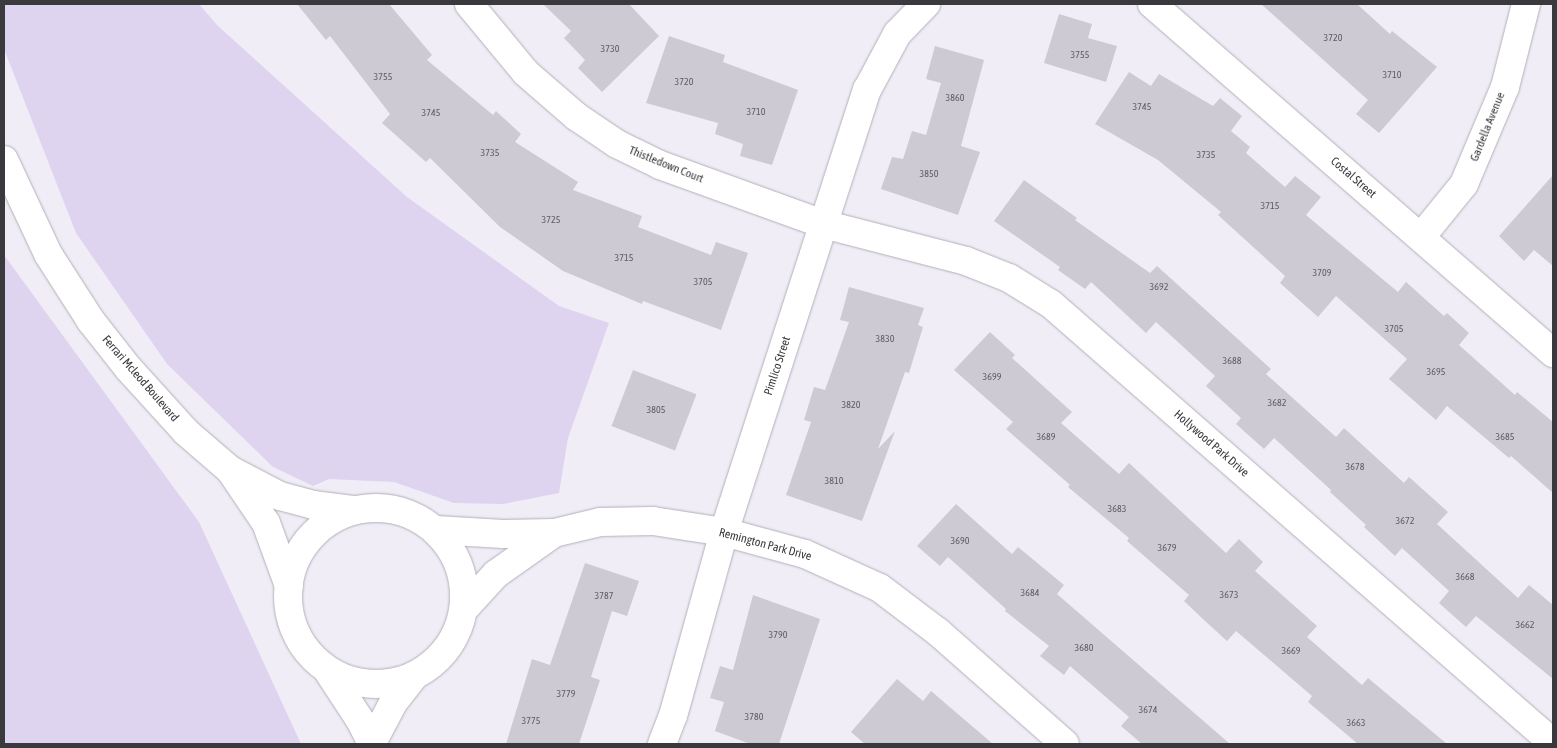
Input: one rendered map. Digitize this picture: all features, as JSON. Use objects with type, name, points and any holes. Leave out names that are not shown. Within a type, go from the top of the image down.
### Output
[{"type":"street","name":"Thistledown Court","points":[[469,4],[526,73],[577,117],[617,144],[660,165],[823,224]]},
{"type":"street","name":"Pimlico Street","points":[[662,744],[673,716],[724,532],[867,90],[897,34],[926,4]]},
{"type":"street","name":"Costal Street","points":[[1152,4],[1553,353]]},
{"type":"street","name":"Gardella Avenue","points":[[1421,237],[1464,184],[1504,87],[1526,4]]},
{"type":"street","name":"Ferrari Mcleod Boulevard","points":[[4,160],[48,254],[91,321],[128,368],[186,432],[230,470],[280,496],[313,505],[353,510]]},
{"type":"street","name":"Hollywood Park Drive","points":[[823,224],[966,262],[1009,278],[1051,304],[1553,743]]},
{"type":"street","points":[[230,470],[266,523],[289,586]]},
{"type":"street","points":[[328,671],[356,683],[385,685],[413,677],[438,660],[455,637],[464,609],[464,587],[460,566],[450,547],[436,530],[411,515],[383,508],[353,510],[327,523],[306,543],[292,569],[287,598],[293,627],[307,652],[328,671],[360,720],[372,744]]},
{"type":"street","name":"Remington Park Drive","points":[[436,530],[503,534],[554,533],[600,522],[653,521],[724,532],[805,554],[880,588],[938,632],[1065,744]]},
{"type":"street","name":"Remington Park Drive","points":[[464,609],[496,574],[554,533]]},
{"type":"street","points":[[372,744],[394,703],[413,677]]},
{"type":"shaded area","points":[[4,4],[199,4],[217,25],[407,197],[559,306],[609,323],[568,438],[559,493],[503,504],[454,503],[394,482],[329,479],[313,486],[273,467],[167,364],[76,233],[4,49]]},
{"type":"shaded area","points":[[4,255],[199,522],[301,744],[4,744]]},
{"type":"building","points":[[297,4],[389,4],[432,55],[427,60],[493,115],[496,111],[521,134],[515,142],[578,182],[573,190],[642,216],[638,227],[711,255],[716,242],[748,253],[721,330],[643,301],[642,304],[563,271],[500,227],[430,158],[426,162],[382,123],[390,114],[330,36],[326,40]]},
{"type":"building","points":[[543,4],[629,4],[659,36],[602,92],[578,68],[585,60],[564,38],[571,31]]},
{"type":"building","points":[[1261,4],[1357,4],[1390,34],[1392,31],[1437,67],[1379,133],[1356,114],[1368,100]]},
{"type":"building","points":[[1059,14],[1092,24],[1088,38],[1117,46],[1106,82],[1044,63]]},
{"type":"building","points":[[669,36],[725,55],[723,62],[798,90],[772,165],[740,156],[743,144],[715,134],[718,123],[646,103]]},
{"type":"building","points":[[935,46],[984,60],[961,146],[980,152],[958,215],[881,189],[892,157],[903,159],[912,131],[926,135],[941,83],[926,79]]},
{"type":"building","points":[[1129,72],[1151,86],[1159,74],[1213,106],[1220,98],[1242,116],[1231,131],[1250,147],[1246,153],[1285,187],[1295,176],[1321,197],[1306,215],[1398,292],[1406,282],[1444,316],[1447,313],[1469,333],[1459,345],[1515,395],[1517,392],[1553,422],[1553,493],[1511,456],[1509,458],[1447,406],[1436,420],[1389,379],[1407,359],[1336,296],[1318,317],[1280,283],[1285,276],[1218,215],[1221,212],[1158,160],[1095,124]]},
{"type":"building","points":[[1553,175],[1553,266],[1534,250],[1524,261],[1499,236]]},
{"type":"building","points":[[1024,180],[1077,218],[1075,220],[1150,273],[1157,266],[1271,369],[1266,374],[1336,437],[1344,428],[1404,483],[1409,477],[1448,512],[1437,524],[1518,598],[1529,585],[1553,605],[1553,679],[1476,616],[1466,627],[1439,603],[1449,591],[1402,548],[1395,556],[1364,527],[1366,525],[1330,492],[1331,490],[1274,438],[1264,449],[1236,424],[1241,418],[1206,386],[1215,376],[1156,322],[1146,333],[1091,282],[1085,289],[1058,270],[1060,267],[994,221]]},
{"type":"building","points":[[849,287],[924,308],[918,325],[923,327],[909,373],[905,372],[878,449],[895,431],[862,521],[786,495],[811,422],[804,420],[814,387],[825,390],[849,322],[840,320]]},
{"type":"building","points":[[990,332],[1015,355],[1012,358],[1072,412],[1061,423],[1119,474],[1129,463],[1226,553],[1239,539],[1263,562],[1255,571],[1317,626],[1307,637],[1362,685],[1368,678],[1447,744],[1358,744],[1308,702],[1312,696],[1236,631],[1227,641],[1184,601],[1189,595],[1127,541],[1129,538],[1068,487],[1070,485],[1006,429],[1013,422],[954,370]]},
{"type":"building","points":[[633,370],[696,394],[675,450],[611,426]]},
{"type":"building","points":[[956,504],[1012,554],[1018,547],[1064,585],[1057,594],[1230,744],[1142,744],[1121,726],[1129,717],[1070,666],[1064,675],[1040,656],[1049,646],[1005,611],[1006,609],[948,557],[940,566],[917,546]]},
{"type":"building","points":[[585,563],[639,581],[627,616],[612,611],[591,677],[600,680],[579,744],[506,744],[532,659],[550,665]]},
{"type":"building","points":[[753,595],[820,619],[779,744],[750,744],[715,731],[724,702],[710,698],[720,666],[733,670]]},
{"type":"building","points":[[897,679],[923,701],[931,691],[993,744],[865,744],[851,732]]}]
